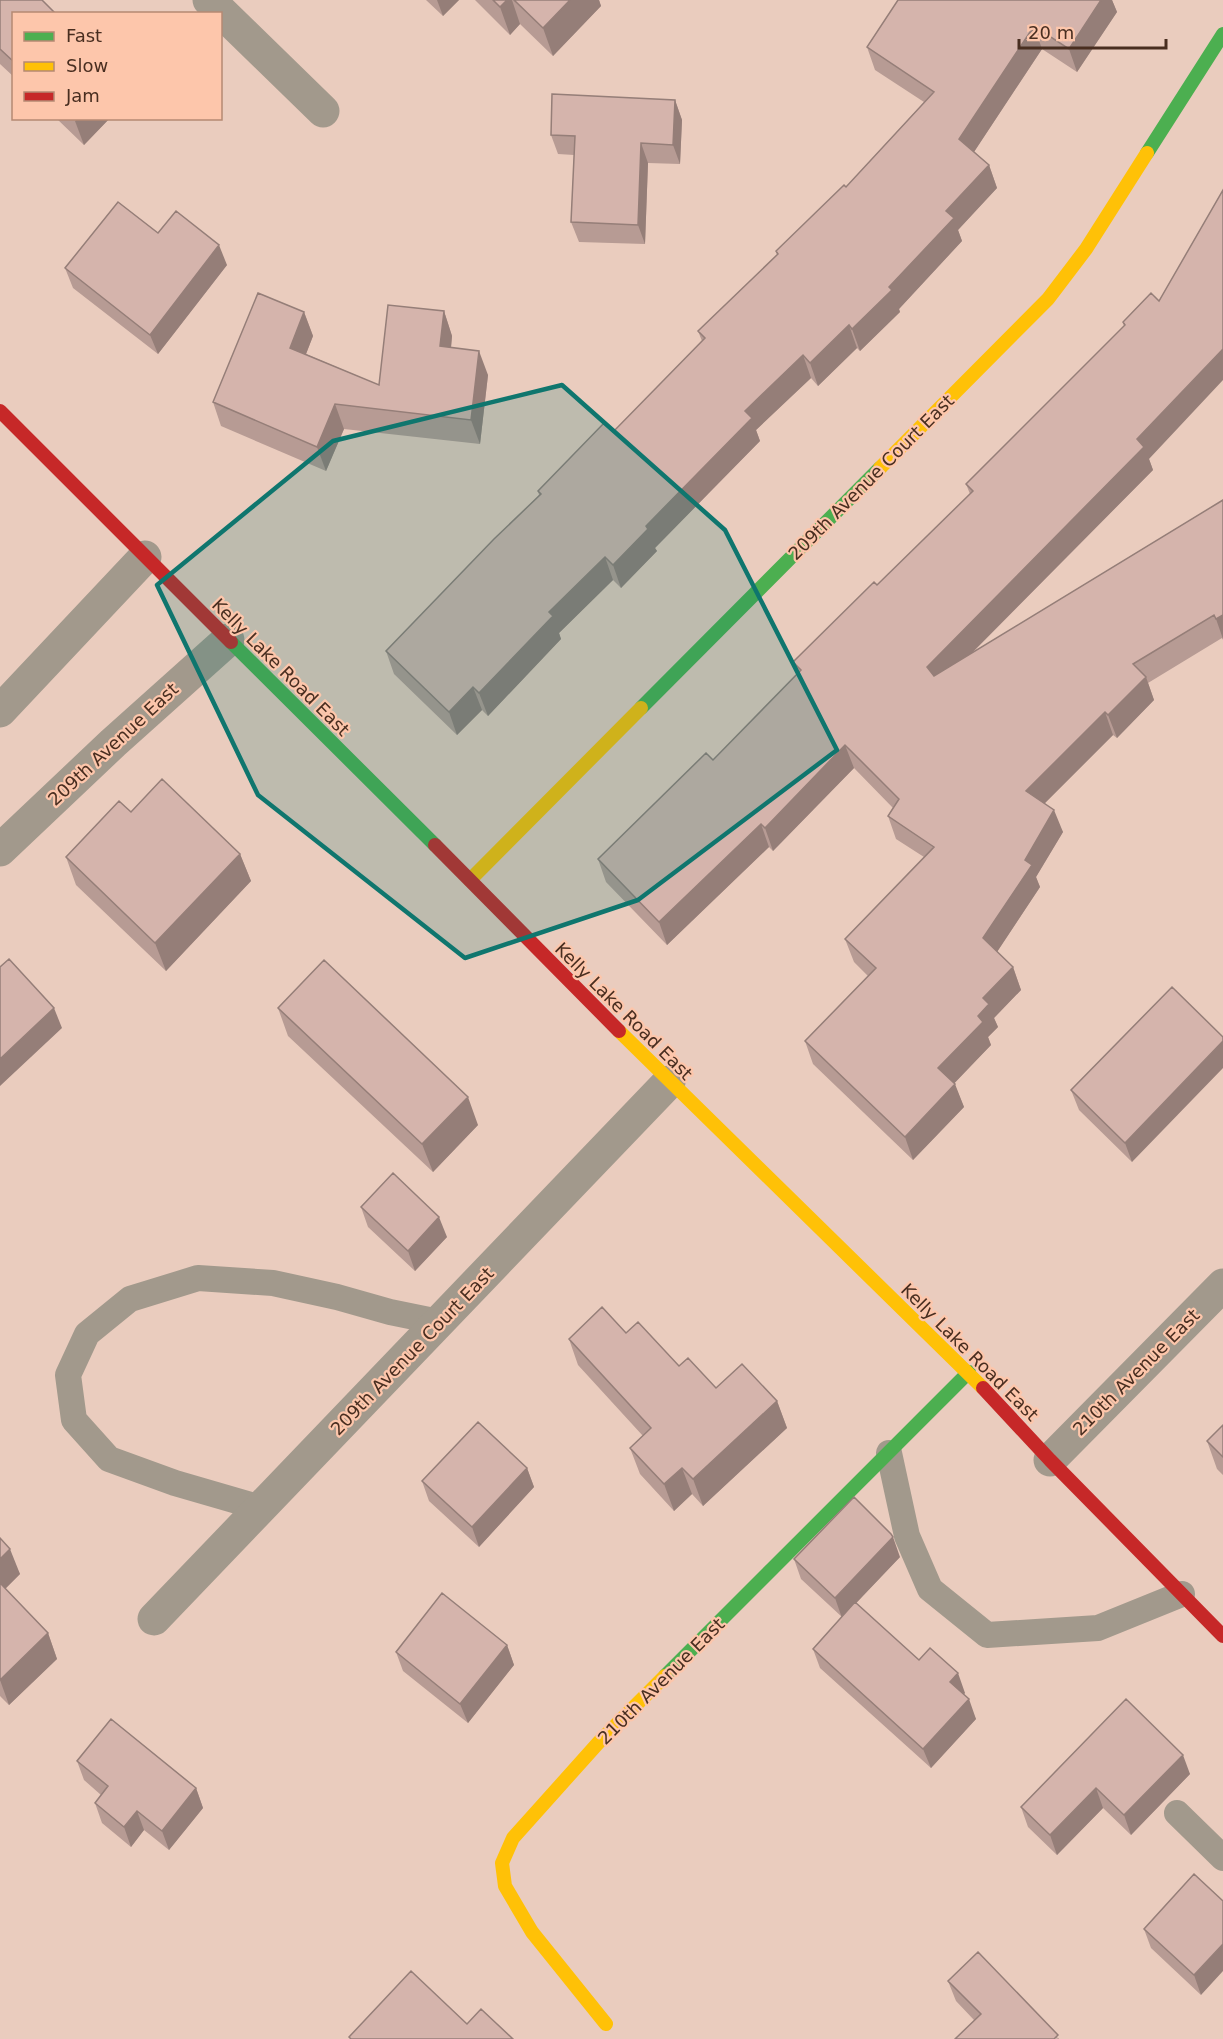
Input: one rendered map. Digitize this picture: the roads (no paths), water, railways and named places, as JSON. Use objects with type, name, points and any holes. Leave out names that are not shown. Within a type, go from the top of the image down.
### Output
[{"type":"street","points":[[208,0],[220,12]]},
{"type":"street","points":[[222,14],[323,111]]},
{"type":"street","name":"209th Avenue Court East","points":[[470,880],[1048,299],[1086,249],[1223,34]]},
{"type":"street","name":"Kelly Lake Road East","points":[[0,411],[669,1082],[969,1372],[1050,1460],[1223,1636]]},
{"type":"street","points":[[0,711],[145,557]]},
{"type":"street","name":"209th Avenue East","points":[[0,850],[113,743],[228,640]]},
{"type":"street","name":"209th Avenue Court East","points":[[154,1619],[669,1082]]},
{"type":"street","name":"210th Avenue East","points":[[1050,1460],[1223,1285]]},
{"type":"street","name":"210th Avenue East","points":[[606,2024],[532,1932],[505,1886],[502,1863],[513,1838],[599,1743],[969,1372]]},
{"type":"lane","points":[[261,1508],[175,1483],[110,1459],[74,1420],[68,1375],[87,1334],[130,1299],[198,1278],[273,1283],[439,1322]]},
{"type":"lane","points":[[889,1453],[907,1536],[930,1589],[987,1635],[1098,1628],[1182,1594]]},
{"type":"lane","points":[[1177,1813],[1223,1858]]}]
